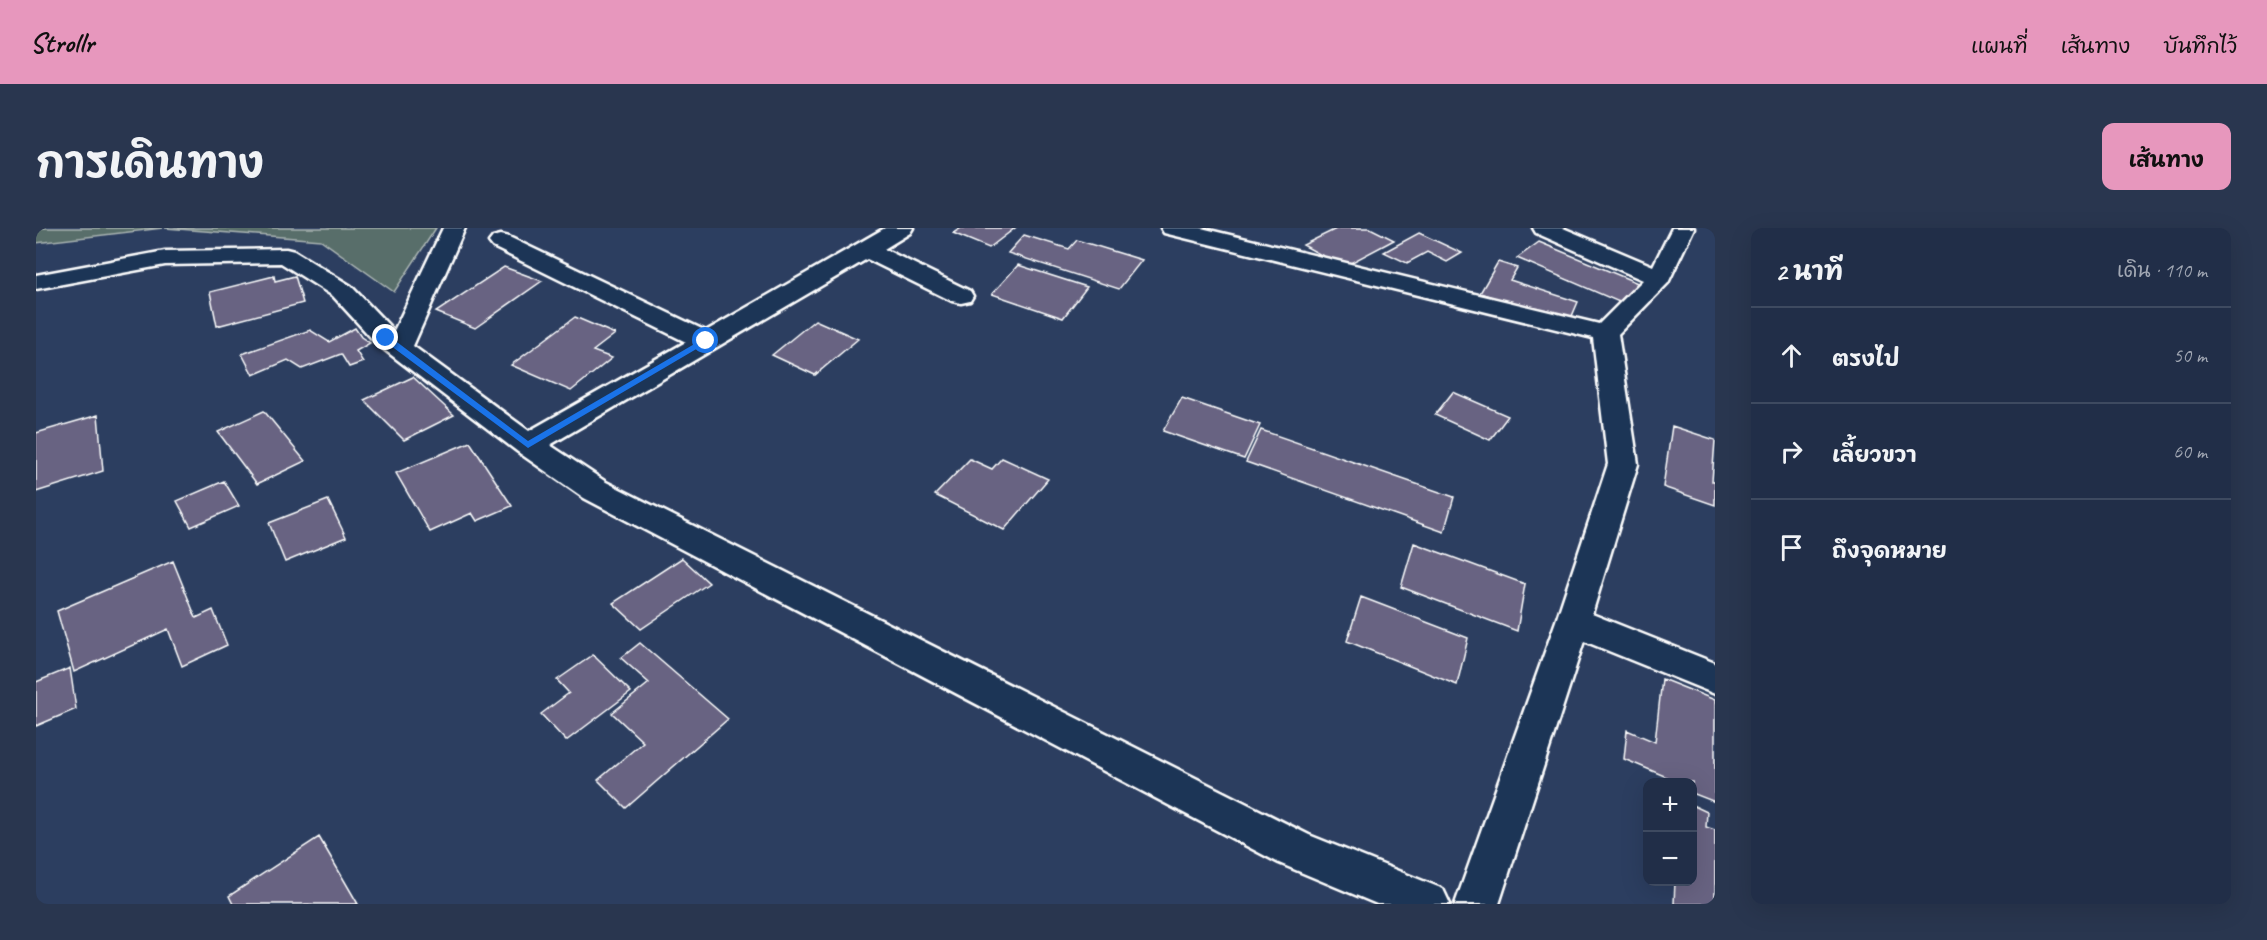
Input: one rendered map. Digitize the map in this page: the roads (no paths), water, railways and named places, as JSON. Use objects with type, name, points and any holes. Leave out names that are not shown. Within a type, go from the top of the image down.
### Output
[{"type":"street","points":[[399,348],[454,228]]},
{"type":"street","points":[[1544,228],[1659,278]]},
{"type":"street","points":[[1605,333],[1659,278],[1683,228]]},
{"type":"street","points":[[1190,230],[1605,333]]},
{"type":"street","points":[[528,445],[883,235],[961,296]]},
{"type":"street","points":[[501,242],[706,341]]},
{"type":"street","points":[[36,282],[165,258],[286,256],[342,291],[386,338],[528,445],[595,490],[1294,849],[1428,904]]},
{"type":"street","points":[[1477,904],[1573,621],[1623,464],[1605,333]]},
{"type":"street","points":[[1573,621],[1715,679]]}]
